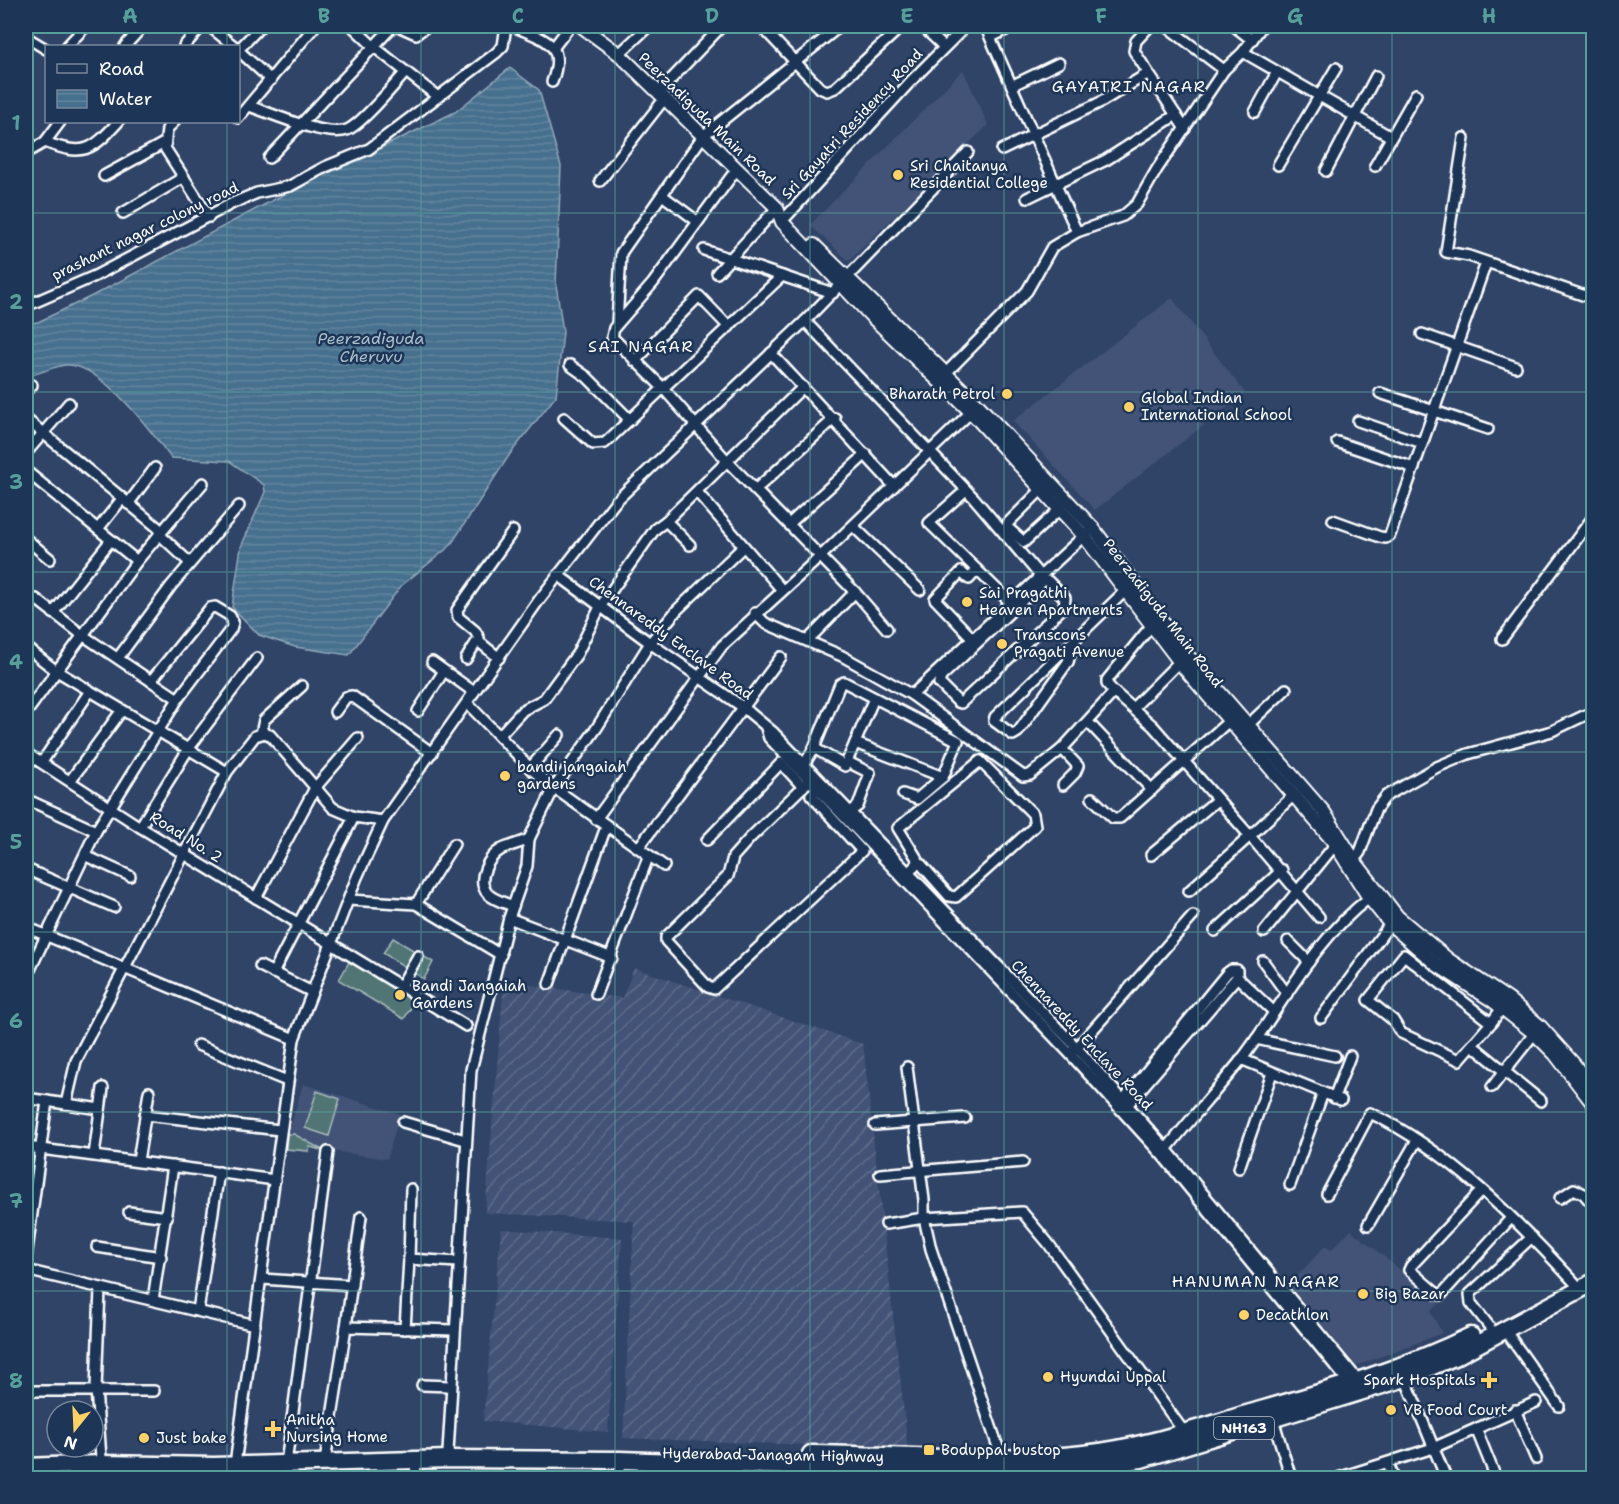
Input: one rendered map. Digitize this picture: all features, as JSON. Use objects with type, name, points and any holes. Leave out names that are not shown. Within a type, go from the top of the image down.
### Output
[{"type":"highway","name":"Hyderabad-Janagam Highway","points":[[26,1459],[101,1467],[236,1457],[326,1455],[852,1454],[1002,1459],[1023,1463],[1090,1467],[1141,1459],[1405,1378],[1492,1331],[1593,1271]]},
{"type":"highway","name":"Hyderabad-Janagam Highway","points":[[529,1456],[862,1473],[966,1472],[1126,1449],[1354,1382],[1412,1362],[1492,1331],[1593,1282]]},
{"type":"highway","name":"Hyderabad-Janagam Highway","points":[[26,1467],[101,1467],[214,1472],[266,1471],[417,1461],[448,1455]]},
{"type":"street","points":[[68,45],[86,26]]},
{"type":"street","points":[[126,45],[143,26]]},
{"type":"street","points":[[185,45],[202,26]]},
{"type":"street","points":[[209,26],[233,45]]},
{"type":"street","points":[[240,48],[261,26]]},
{"type":"street","points":[[240,116],[315,26]]},
{"type":"street","points":[[352,26],[373,46],[438,98]]},
{"type":"street","points":[[269,158],[393,26]]},
{"type":"street","points":[[398,26],[416,34],[428,26]]},
{"type":"street","points":[[554,47],[570,26]]},
{"type":"street","name":"Peerzadiguda Main Road","points":[[581,26],[619,54],[662,95],[781,214],[782,222],[840,285],[923,359],[1060,509],[1089,532],[1126,590],[1179,662],[1295,794],[1335,845],[1354,863],[1397,916],[1449,960],[1509,1000],[1574,1064],[1593,1093]]},
{"type":"street","points":[[619,54],[649,26]]},
{"type":"street","points":[[600,181],[662,95],[722,26]]},
{"type":"street","points":[[761,26],[820,88],[831,91],[902,26]]},
{"type":"street","points":[[617,324],[621,253],[703,136],[840,26]]},
{"type":"street","points":[[922,26],[944,47]]},
{"type":"street","name":"Sri Gayatri Residency Road","points":[[717,273],[729,259],[781,214],[966,26]]},
{"type":"street","points":[[985,26],[1077,232]]},
{"type":"street","points":[[991,37],[1015,26]]},
{"type":"street","points":[[1150,26],[1134,46],[1134,51],[1185,129]]},
{"type":"street","points":[[1166,26],[1224,70]]},
{"type":"street","points":[[1234,26],[1252,40]]},
{"type":"street","points":[[946,374],[1027,291],[1052,248],[1077,232],[1110,222],[1131,210],[1224,70],[1243,52],[1262,26]]},
{"type":"street","points":[[506,27],[554,47],[559,60],[552,82]]},
{"type":"street","name":"prashant nagar colony road","points":[[26,306],[95,276],[257,193],[290,186],[325,167],[369,149],[503,46],[506,27]]},
{"type":"street","points":[[26,37],[45,48]]},
{"type":"street","points":[[240,52],[271,80]]},
{"type":"street","points":[[1243,52],[1391,137]]},
{"type":"street","points":[[1013,85],[1059,63]]},
{"type":"street","points":[[1278,165],[1336,68]]},
{"type":"street","points":[[249,105],[326,131],[349,130],[406,72]]},
{"type":"street","points":[[1255,112],[1277,72]]},
{"type":"street","points":[[1002,150],[1101,102],[1147,74]]},
{"type":"street","points":[[1326,171],[1376,75]]},
{"type":"street","points":[[1374,166],[1416,94]]},
{"type":"street","points":[[1027,198],[1106,160],[1176,115]]},
{"type":"street","points":[[26,153],[45,141],[59,123]]},
{"type":"street","points":[[45,141],[68,151],[94,146],[117,123]]},
{"type":"street","points":[[173,123],[167,129],[164,142],[209,217]]},
{"type":"street","points":[[1464,138],[1446,252],[1469,256],[1593,299]]},
{"type":"street","points":[[104,176],[164,142]]},
{"type":"street","points":[[236,1457],[294,1039],[383,821],[558,574],[616,501],[805,321],[968,152]]},
{"type":"street","points":[[736,170],[652,282],[617,324],[611,333],[612,337],[663,388],[728,462],[821,556],[887,629]]},
{"type":"street","points":[[123,213],[184,177]]},
{"type":"street","points":[[662,195],[698,221]]},
{"type":"street","points":[[704,250],[782,276],[840,285]]},
{"type":"street","points":[[1333,520],[1386,538],[1390,535],[1486,263]]},
{"type":"street","points":[[564,418],[596,446],[605,443],[782,276]]},
{"type":"street","points":[[634,361],[699,296],[729,327]]},
{"type":"street","points":[[805,321],[966,490],[1044,579],[1065,598],[1064,607],[962,703],[958,702],[939,683],[941,677],[1043,581],[1044,579],[1089,532]]},
{"type":"street","points":[[1422,334],[1516,367]]},
{"type":"street","points":[[771,353],[835,418],[894,486]]},
{"type":"street","name":"Peerzadiguda Main Road","points":[[923,359],[946,374],[1089,532],[1188,656],[1324,812],[1354,863],[1369,898],[1390,924],[1437,965],[1537,1030],[1593,1105]]},
{"type":"street","points":[[570,365],[587,377],[630,420]]},
{"type":"street","points":[[499,736],[523,710],[544,699],[577,654],[600,607],[655,529],[697,492],[803,387]]},
{"type":"street","points":[[1380,393],[1488,429]]},
{"type":"street","points":[[26,453],[69,403]]},
{"type":"street","points":[[596,819],[722,646],[755,613],[853,526],[971,412]]},
{"type":"street","points":[[755,490],[835,418]]},
{"type":"street","points":[[26,419],[161,532],[190,563]]},
{"type":"street","points":[[1358,421],[1422,443]]},
{"type":"street","points":[[1337,442],[1414,468]]},
{"type":"street","points":[[789,524],[866,454]]},
{"type":"street","points":[[98,529],[155,468]]},
{"type":"street","points":[[26,471],[137,561]]},
{"type":"street","points":[[27,707],[137,561],[203,483]]},
{"type":"street","points":[[1042,489],[1008,523],[1008,528],[1024,542],[1060,509]]},
{"type":"street","points":[[966,490],[929,523],[1012,604]]},
{"type":"street","points":[[697,492],[782,590]]},
{"type":"street","points":[[118,658],[190,563],[239,506]]},
{"type":"street","points":[[1502,639],[1593,516]]},
{"type":"street","points":[[666,521],[690,545]]},
{"type":"street","points":[[853,526],[920,590]]},
{"type":"street","points":[[466,659],[478,641],[478,634],[458,617],[457,610],[513,531]]},
{"type":"street","points":[[26,539],[50,559]]},
{"type":"street","points":[[53,613],[111,540]]},
{"type":"street","points":[[448,1455],[450,1386],[471,1070],[509,918],[527,866],[529,839],[554,788],[596,729],[650,644],[677,609],[743,547]]},
{"type":"street","points":[[974,640],[935,599],[962,572],[969,579],[978,570]]},
{"type":"street","name":"Chennareddy Enclave Road","points":[[558,574],[650,644],[744,708],[766,728],[770,738],[802,767],[809,781],[906,875],[1074,1052],[1164,1152],[1354,1382]]},
{"type":"street","points":[[912,695],[1012,604],[1044,579]]},
{"type":"street","points":[[1076,638],[1068,662],[1018,732],[1013,735],[1003,730],[994,721],[995,717],[1076,638],[1126,590]]},
{"type":"street","points":[[808,640],[855,592]]},
{"type":"street","points":[[36,599],[81,634],[178,699]]},
{"type":"street","points":[[26,978],[28,965],[46,936],[96,831],[178,699],[231,629],[232,620],[219,609],[210,608],[151,681]]},
{"type":"street","points":[[755,613],[765,623],[808,640],[912,695],[1023,776],[1030,775],[1062,749],[1114,692]]},
{"type":"street","points":[[1151,626],[1107,680],[1107,684],[1185,762],[1282,870],[1319,917]]},
{"type":"street","points":[[478,641],[499,658]]},
{"type":"street","points":[[26,648],[55,670],[227,772]]},
{"type":"street","points":[[639,847],[781,657]]},
{"type":"street","points":[[140,827],[189,748],[257,658]]},
{"type":"street","points":[[432,662],[474,692]]},
{"type":"street","points":[[1133,708],[1179,662]]},
{"type":"street","points":[[418,711],[444,671]]},
{"type":"street","points":[[802,767],[814,748],[842,682],[958,741],[943,777],[917,799],[903,794]]},
{"type":"street","points":[[261,734],[264,720],[302,686]]},
{"type":"street","points":[[1248,725],[1286,689]]},
{"type":"street","points":[[42,762],[90,691]]},
{"type":"street","points":[[335,712],[346,697],[352,696],[432,753]]},
{"type":"street","points":[[814,748],[842,767],[848,762],[874,698]]},
{"type":"street","points":[[468,704],[530,768],[554,788],[664,866]]},
{"type":"street","points":[[70,781],[122,710]]},
{"type":"street","points":[[1354,863],[1376,809],[1386,796],[1437,767],[1468,754],[1552,731],[1593,711]]},
{"type":"street","points":[[1092,798],[1116,819],[1185,762],[1229,721]]},
{"type":"street","points":[[1088,722],[1152,790]]},
{"type":"street","points":[[66,1104],[76,1061],[123,967],[227,772],[255,736],[270,735],[333,808],[354,817],[383,821]]},
{"type":"street","points":[[530,768],[559,735]]},
{"type":"street","points":[[256,898],[315,788],[358,738]]},
{"type":"street","points":[[855,743],[943,777]]},
{"type":"street","points":[[1062,749],[1078,766],[1075,773],[1063,785]]},
{"type":"street","name":"Road No. 2","points":[[26,753],[183,854],[466,1026]]},
{"type":"street","points":[[980,760],[1033,814],[1036,821],[1035,826],[956,897],[949,896],[919,862],[898,828],[980,760]]},
{"type":"street","points":[[848,762],[870,773],[858,806],[850,812]]},
{"type":"street","points":[[707,840],[781,763],[809,781],[750,838],[733,857],[728,876],[666,937],[666,941],[708,987],[714,988],[862,851],[817,789]]},
{"type":"street","name":"Chennareddy Enclave Road","points":[[817,789],[850,812],[876,844]]},
{"type":"street","points":[[1189,891],[1295,794]]},
{"type":"street","points":[[26,799],[96,831]]},
{"type":"street","points":[[1151,855],[1217,800]]},
{"type":"street","points":[[273,972],[297,922],[354,817]]},
{"type":"street","points":[[549,984],[606,827]]},
{"type":"street","points":[[513,906],[488,894],[483,884],[483,876],[486,865],[495,854],[529,839]]},
{"type":"street","points":[[416,904],[454,844]]},
{"type":"street","points":[[1264,932],[1335,845]]},
{"type":"street","points":[[596,994],[612,958],[649,855]]},
{"type":"street","points":[[86,856],[130,876]]},
{"type":"street","points":[[906,875],[919,862]]},
{"type":"street","points":[[26,869],[114,907]]},
{"type":"street","points":[[1215,931],[1282,870]]},
{"type":"street","points":[[1164,1152],[1241,1059],[1339,923],[1369,898]]},
{"type":"street","points":[[349,900],[416,904],[501,955]]},
{"type":"street","points":[[1074,1052],[1193,916]]},
{"type":"street","points":[[509,918],[612,958]]},
{"type":"street","points":[[1322,1018],[1390,924]]},
{"type":"street","points":[[26,927],[294,1039]]},
{"type":"street","points":[[1288,941],[1309,962]]},
{"type":"street","points":[[400,986],[418,956]]},
{"type":"street","points":[[1491,1023],[1404,956],[1368,1000],[1393,1020],[1401,1033],[1459,1060],[1491,1023],[1502,1008]]},
{"type":"street","points":[[1263,961],[1287,994]]},
{"type":"street","points":[[260,966],[312,992]]},
{"type":"street","points":[[1122,1106],[1221,988],[1231,970],[1238,972],[1237,977],[1274,1012]]},
{"type":"street","points":[[1492,1087],[1537,1030]]},
{"type":"street","points":[[1256,1039],[1335,1056]]},
{"type":"street","points":[[198,1045],[287,1081]]},
{"type":"street","points":[[1477,1049],[1541,1101]]},
{"type":"street","points":[[1241,1059],[1337,1099],[1350,1056]]},
{"type":"street","points":[[907,1067],[924,1218],[931,1250],[1002,1459]]},
{"type":"street","points":[[1239,1168],[1272,1073]]},
{"type":"street","points":[[94,1155],[103,1088]]},
{"type":"street","points":[[138,1161],[149,1092]]},
{"type":"street","points":[[1290,1185],[1323,1093]]},
{"type":"street","points":[[26,1098],[100,1109]]},
{"type":"street","points":[[26,1258],[29,1202],[41,1149],[47,1101]]},
{"type":"street","points":[[1327,1194],[1370,1113],[1402,1128],[1480,1191],[1532,1237],[1575,1283]]},
{"type":"street","points":[[145,1115],[280,1130]]},
{"type":"street","points":[[875,1125],[965,1118]]},
{"type":"street","points":[[404,1122],[465,1140]]},
{"type":"street","points":[[1368,1225],[1417,1140]]},
{"type":"street","points":[[26,1147],[275,1180]]},
{"type":"street","points":[[287,1456],[328,1152]]},
{"type":"street","points":[[880,1174],[1023,1161]]},
{"type":"street","points":[[153,1300],[173,1166]]},
{"type":"street","points":[[198,1311],[219,1172]]},
{"type":"street","points":[[405,1329],[411,1189]]},
{"type":"street","points":[[1560,1198],[1574,1189],[1584,1194],[1593,1206]]},
{"type":"street","points":[[1480,1191],[1409,1270],[1441,1295],[1511,1218]]},
{"type":"street","points":[[129,1212],[167,1217]]},
{"type":"street","points":[[886,1224],[924,1218],[1022,1212],[1048,1243],[1184,1432]]},
{"type":"street","points":[[326,1455],[361,1217]]},
{"type":"street","points":[[1532,1237],[1470,1294],[1472,1303],[1492,1331],[1559,1406]]},
{"type":"street","points":[[97,1247],[161,1257]]},
{"type":"street","points":[[409,1259],[458,1262]]},
{"type":"street","points":[[26,1270],[100,1290],[153,1300],[255,1325]]},
{"type":"street","points":[[262,1279],[352,1285]]},
{"type":"street","points":[[100,1290],[96,1389],[101,1467]]},
{"type":"street","points":[[346,1327],[454,1330]]},
{"type":"street","points":[[1405,1378],[1446,1479]]},
{"type":"street","points":[[422,1385],[450,1386]]},
{"type":"street","points":[[26,1390],[154,1391]]},
{"type":"street","points":[[1344,1478],[1433,1449],[1477,1431],[1515,1410],[1536,1402]]},
{"type":"street","points":[[1515,1410],[1536,1459]]},
{"type":"street","points":[[1273,1419],[1291,1479]]},
{"type":"street","points":[[1477,1431],[1496,1479]]},
{"type":"street","points":[[620,1460],[620,1479]]},
{"type":"street","points":[[414,1479],[417,1461]]},
{"type":"street","points":[[1388,1464],[1394,1479]]},
{"type":"shaded area","name":"Sri Chaitanya Residential College","points":[[963,70],[988,125],[849,261],[810,225]]},
{"type":"shaded area","name":"Global Indian International School","points":[[1172,298],[1245,393],[1095,510],[1013,421]]},
{"type":"shaded area","points":[[634,968],[863,1044],[908,1449],[623,1438],[634,1221],[485,1213],[504,981],[622,998]]},
{"type":"shaded area","points":[[303,1084],[400,1114],[387,1159],[311,1148],[310,1153],[285,1150],[285,1134],[289,1132]]},
{"type":"shaded area","points":[[501,1229],[622,1238],[608,1432],[483,1421]]},
{"type":"shaded area","name":"Big Bazar","points":[[1351,1230],[1441,1303],[1430,1311],[1442,1333],[1356,1366],[1289,1285],[1325,1246],[1331,1250]]},
{"type":"green space","points":[[393,938],[433,962],[424,979],[383,953]]},
{"type":"green space","points":[[349,962],[415,1001],[404,1019],[339,980]]},
{"type":"green space","points":[[317,1091],[340,1099],[329,1136],[305,1128]]},
{"type":"green space","points":[[287,1134],[294,1134],[324,1151],[310,1147],[308,1151],[286,1149]]},
{"type":"water","name":"Peerzadiguda Cheruvu","points":[[510,68],[539,90],[561,166],[556,284],[563,332],[556,396],[510,454],[450,546],[401,586],[349,655],[295,647],[259,635],[232,607],[241,547],[265,492],[264,485],[229,461],[171,458],[124,401],[94,375],[79,367],[66,365],[26,376],[26,324],[38,322],[92,296],[279,197],[455,112]]},
{"type":"place","name":"Sri Chaitanya Residential College","points":[[898,175]]},
{"type":"place","name":"Bharath Petrol","points":[[1007,394]]},
{"type":"place","name":"Global Indian International School","points":[[1129,407]]},
{"type":"place","name":"Sai Pragathi Heaven Apartments","points":[[967,602]]},
{"type":"place","name":"Transcons Pragati Avenue","points":[[1002,644]]},
{"type":"place","name":"bandi jangaiah gardens","points":[[505,776]]},
{"type":"place","name":"Bandi Jangaiah Gardens","points":[[400,995]]},
{"type":"place","name":"Big Bazar","points":[[1363,1294]]},
{"type":"place","name":"Decathlon","points":[[1244,1315]]},
{"type":"place","name":"Hyundai Uppal","points":[[1048,1377]]},
{"type":"place","name":"Spark Hospitals","points":[[1489,1380]]},
{"type":"place","name":"VB Food Court","points":[[1391,1410]]},
{"type":"place","name":"Anitha Nursing Home","points":[[273,1429]]},
{"type":"place","name":"Just bake","points":[[144,1438]]},
{"type":"place","name":"Boduppal bustop","points":[[929,1450]]},
{"type":"district","name":"GAYATRI NAGAR","points":[[1129,86]]},
{"type":"district","name":"SAI NAGAR","points":[[641,346]]},
{"type":"district","name":"HANUMAN NAGAR","points":[[1256,1281]]}]
